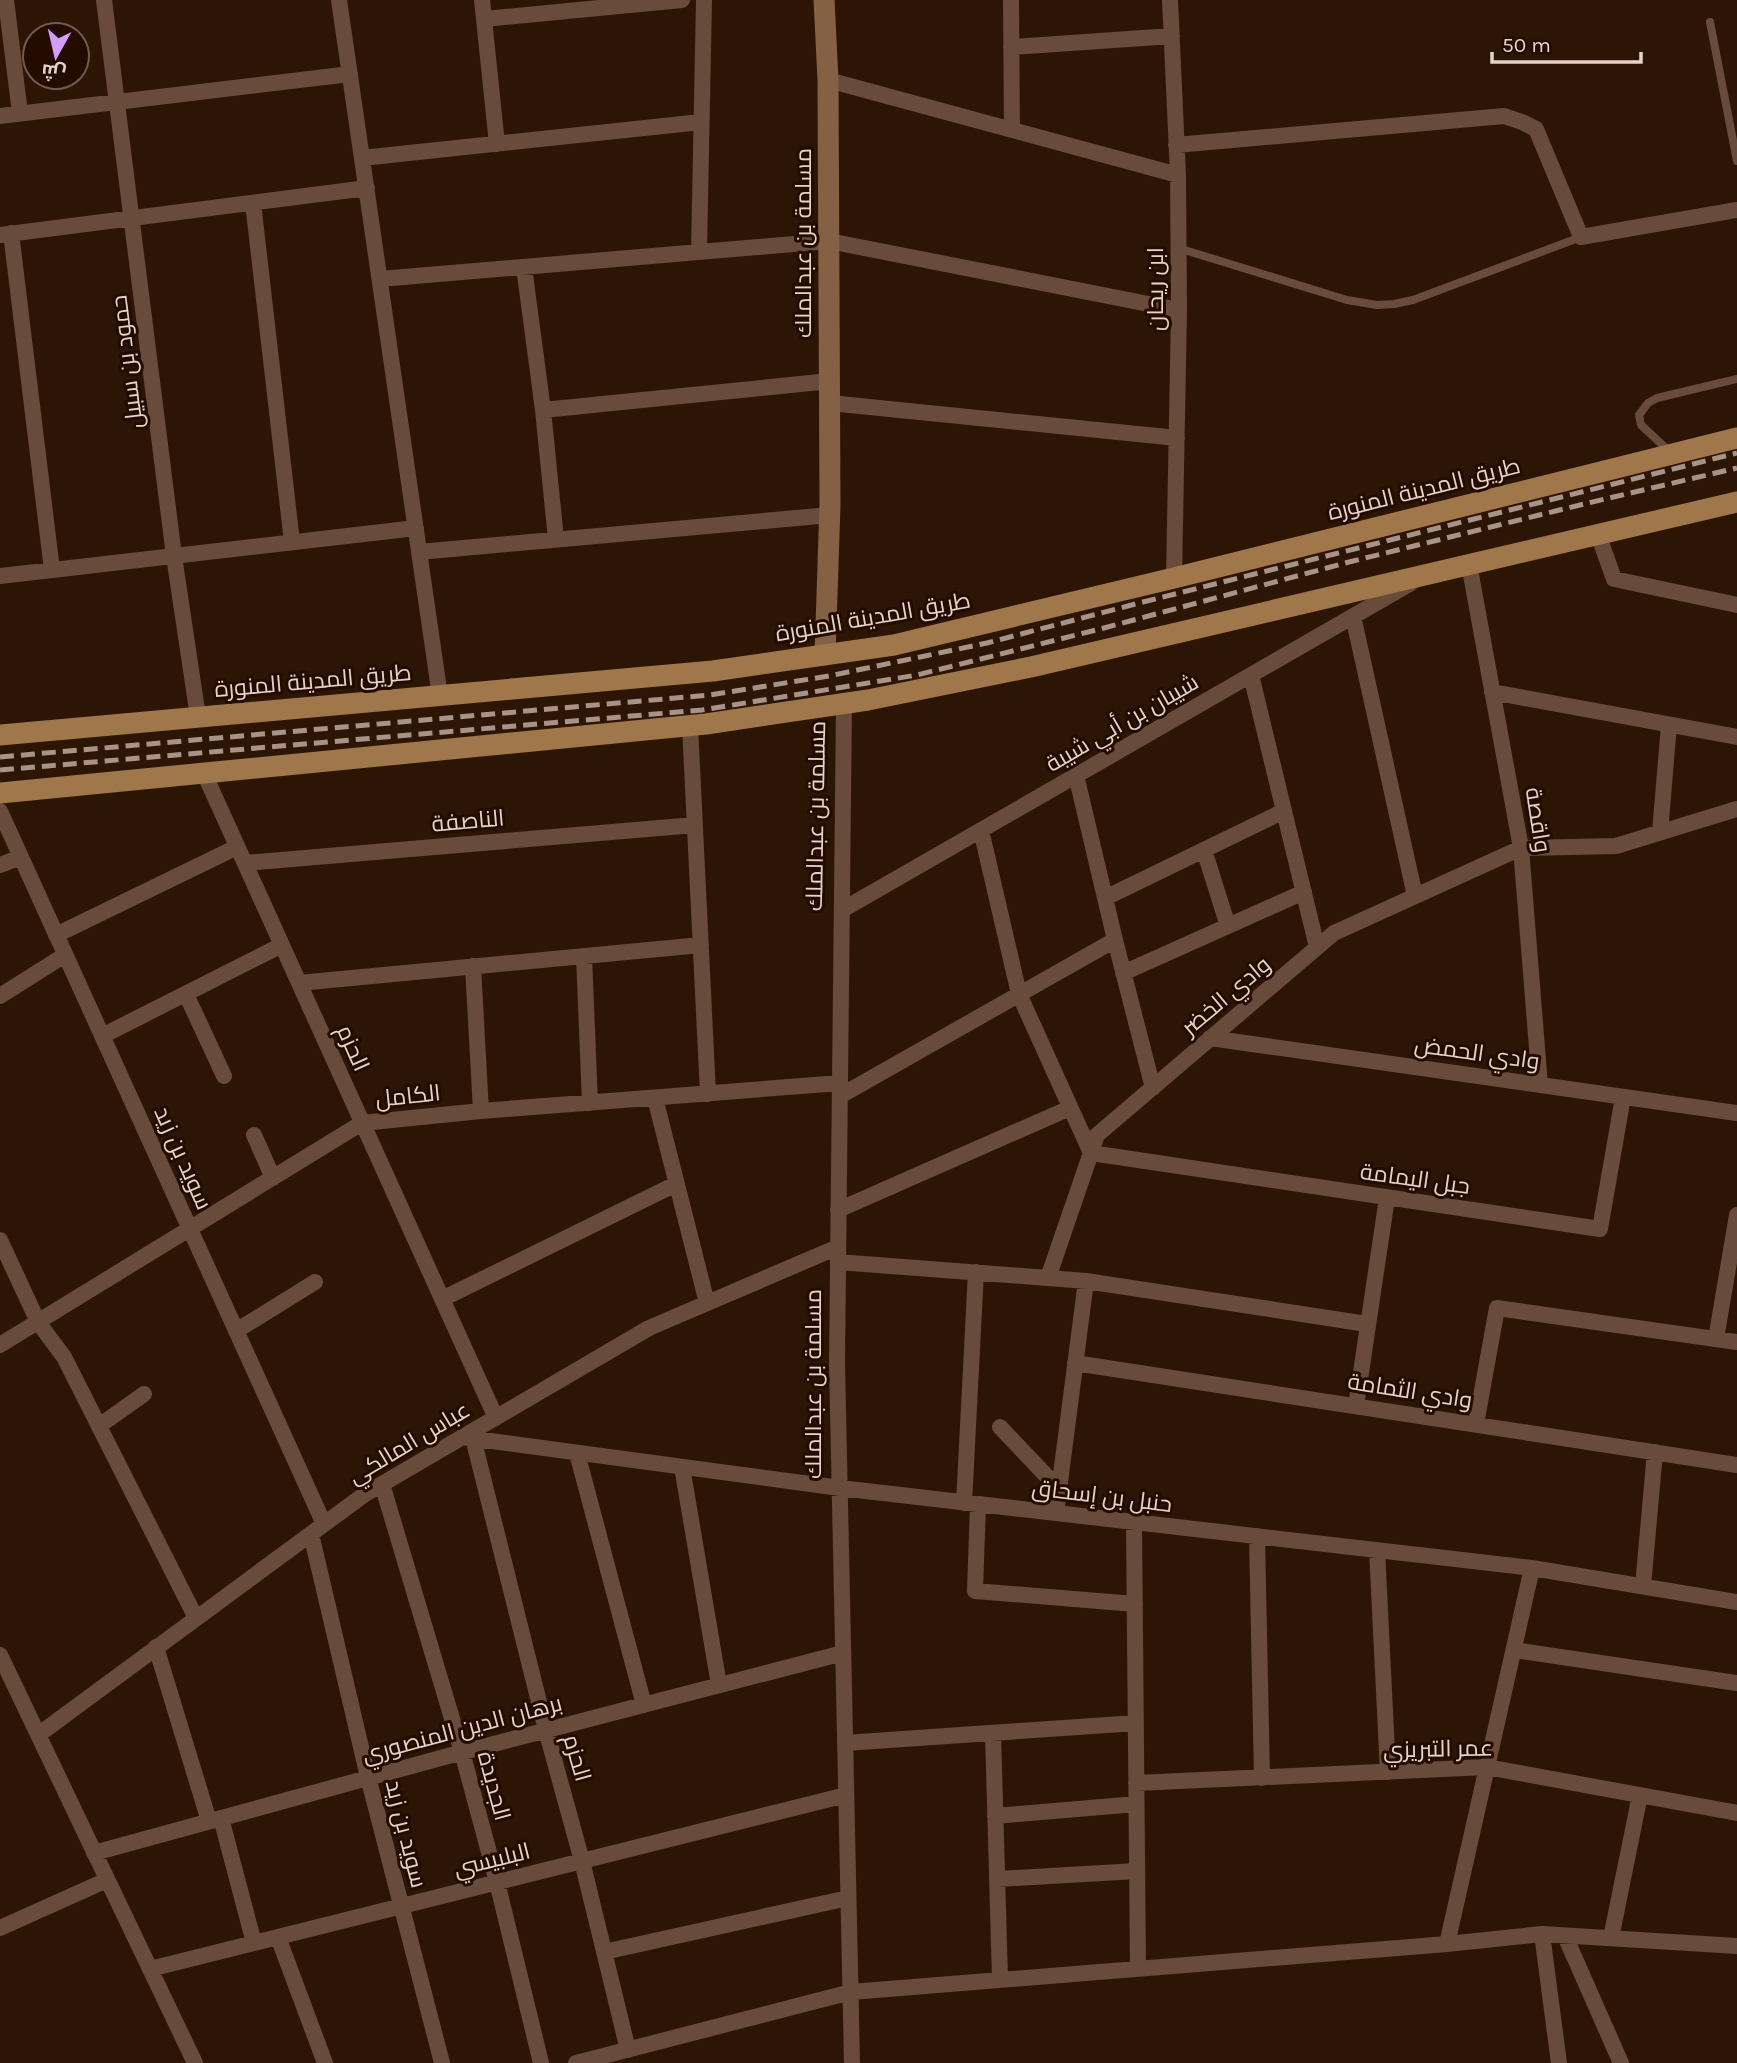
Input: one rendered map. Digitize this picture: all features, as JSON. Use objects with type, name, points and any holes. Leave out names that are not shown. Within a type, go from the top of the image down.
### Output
[{"type":"main road","name":"مسلمة بن عبدالملك","points":[[824,0],[828,80],[830,381],[830,515],[825,654]]},
{"type":"main road","name":"طريق المدينة المنورة","points":[[0,735],[713,671],[894,645],[1737,438]]},
{"type":"main road","points":[[0,793],[690,726],[844,704],[1031,667],[1737,502]]},
{"type":"street","points":[[6,0],[20,113]]},
{"type":"street","name":"حمود بن سبيل","points":[[104,0],[174,556],[198,717]]},
{"type":"street","points":[[339,0],[440,696]]},
{"type":"street","points":[[482,0],[497,144]]},
{"type":"street","points":[[484,19],[682,0]]},
{"type":"street","points":[[699,252],[704,0]]},
{"type":"street","points":[[1011,0],[1012,130]]},
{"type":"street","name":"ابن ريحان","points":[[1170,0],[1178,175],[1179,310],[1174,578]]},
{"type":"street","points":[[1011,47],[1172,36]]},
{"type":"street","points":[[0,116],[350,74]]},
{"type":"street","points":[[828,80],[1178,175]]},
{"type":"street","points":[[1177,145],[1504,116],[1536,129],[1581,237],[1737,210]]},
{"type":"street","points":[[362,158],[701,122]]},
{"type":"street","points":[[52,570],[6,234],[367,188]]},
{"type":"street","points":[[253,203],[292,542]]},
{"type":"street","points":[[380,279],[829,241],[1179,310]]},
{"type":"street","points":[[524,267],[543,410],[556,539]]},
{"type":"street","points":[[543,410],[830,381]]},
{"type":"street","points":[[830,403],[1177,438]]},
{"type":"street","points":[[419,552],[830,515]]},
{"type":"street","points":[[0,576],[416,528]]},
{"type":"street","points":[[1598,534],[1614,579],[1737,605]]},
{"type":"street","name":"واقصة","points":[[1469,564],[1521,848],[1540,1085]]},
{"type":"street","name":"شيبان بن أبي شيبة","points":[[842,910],[1425,575]]},
{"type":"street","points":[[1353,616],[1415,896]]},
{"type":"street","points":[[1251,675],[1317,947]]},
{"type":"street","points":[[1492,692],[1737,737]]},
{"type":"street","name":"مسلمة بن عبدالملك","points":[[844,704],[837,1363],[852,2063]]},
{"type":"street","points":[[1660,832],[1669,725]]},
{"type":"street","points":[[690,726],[708,1094]]},
{"type":"street","name":"الحزم","points":[[204,773],[496,1418]]},
{"type":"street","points":[[1076,775],[1153,1088]]},
{"type":"street","name":"وادي الخضر","points":[[1048,1278],[1097,1135],[1334,933],[1521,848],[1616,846],[1737,809]]},
{"type":"street","name":"سويد بن زيد","points":[[0,810],[236,1331],[317,1529],[368,1777],[442,2063]]},
{"type":"street","points":[[1105,898],[1284,811]]},
{"type":"street","name":"الناصفة","points":[[245,863],[695,825]]},
{"type":"street","points":[[981,830],[1018,994],[1091,1153]]},
{"type":"street","points":[[56,935],[237,847]]},
{"type":"street","points":[[1204,850],[1228,926]]},
{"type":"street","points":[[0,865],[21,857]]},
{"type":"street","points":[[1123,974],[1304,892]]},
{"type":"street","name":"الكامل","points":[[0,1345],[362,1123],[708,1094],[840,1090],[1115,940]]},
{"type":"street","points":[[102,1036],[282,945]]},
{"type":"street","points":[[299,983],[701,945]]},
{"type":"street","points":[[0,996],[65,954]]},
{"type":"street","points":[[584,956],[590,1103]]},
{"type":"street","points":[[474,966],[481,1111]]},
{"type":"street","points":[[186,994],[224,1076]]},
{"type":"street","name":"وادي الحمض","points":[[1210,1038],[1737,1114]]},
{"type":"street","name":"جبل اليمامة","points":[[1091,1153],[1600,1229],[1623,1097]]},
{"type":"street","points":[[656,1098],[707,1303]]},
{"type":"street","points":[[838,1210],[1070,1108]]},
{"type":"street","points":[[254,1135],[273,1178]]},
{"type":"street","points":[[442,1299],[677,1184]]},
{"type":"street","points":[[1356,1406],[1387,1198]]},
{"type":"street","points":[[1716,1339],[1737,1215]]},
{"type":"street","points":[[1,1246],[38,1322],[64,1357],[196,1618]]},
{"type":"street","points":[[838,1254],[975,1272],[1086,1281],[1367,1324]]},
{"type":"street","name":"عباس المالكي","points":[[38,1735],[382,1484],[468,1438],[496,1418],[649,1328],[707,1303],[838,1254]]},
{"type":"street","points":[[975,1272],[971,1503],[975,1591],[1135,1605]]},
{"type":"street","points":[[1056,1513],[1086,1281]]},
{"type":"street","points":[[236,1331],[315,1282]]},
{"type":"street","points":[[1476,1424],[1497,1308],[1737,1342]]},
{"type":"street","name":"وادي الثمامة","points":[[1075,1363],[1737,1465]]},
{"type":"street","points":[[99,1426],[144,1394]]},
{"type":"street","points":[[1000,1427],[1059,1489]]},
{"type":"street","name":"الحزم","points":[[468,1438],[582,1861],[628,2050]]},
{"type":"street","name":"حنبل بن إسحاق","points":[[468,1438],[840,1488],[1532,1568],[1737,1602]]},
{"type":"street","points":[[1643,1586],[1655,1452]]},
{"type":"street","points":[[577,1453],[644,1705]]},
{"type":"street","points":[[682,1467],[719,1685]]},
{"type":"street","name":"الجديدة","points":[[382,1484],[462,1752],[541,2063]]},
{"type":"street","points":[[1135,1522],[1138,1969]]},
{"type":"street","points":[[1257,1536],[1262,1778]]},
{"type":"street","points":[[1377,1550],[1388,1772]]},
{"type":"street","points":[[1447,1944],[1532,1568]]},
{"type":"street","points":[[156,1647],[254,1942]]},
{"type":"street","points":[[1514,1650],[1737,1683]]},
{"type":"street","name":"برهان الدين المنصوري","points":[[94,1853],[368,1777],[843,1653]]},
{"type":"street","points":[[0,1656],[195,2063]]},
{"type":"street","points":[[845,1743],[1136,1723]]},
{"type":"street","points":[[993,1733],[1000,1980]]},
{"type":"street","name":"عمر التبريزي","points":[[1136,1783],[1487,1767],[1737,1813]]},
{"type":"street","points":[[1611,1938],[1640,1795]]},
{"type":"street","name":"البلبيسي","points":[[150,1969],[846,1796]]},
{"type":"street","points":[[995,1816],[1136,1804]]},
{"type":"street","points":[[997,1879],[1137,1871]]},
{"type":"street","points":[[0,1928],[107,1880]]},
{"type":"street","points":[[604,1952],[849,1898]]},
{"type":"street","points":[[1542,1934],[1559,2063]]},
{"type":"street","points":[[576,2063],[851,1992],[1542,1934],[1737,1946]]},
{"type":"street","points":[[1565,1936],[1621,2063]]},
{"type":"street","points":[[278,1937],[325,2063]]},
{"type":"lane","points":[[1710,22],[1737,161]]},
{"type":"lane","points":[[1178,248],[1348,300],[1377,305],[1394,304],[1425,296],[1581,237]]},
{"type":"lane","points":[[1673,454],[1641,425],[1639,415],[1648,403],[1657,398],[1737,379]]},
{"type":"railway","points":[[0,757],[710,695],[829,676],[987,643],[1737,453]]},
{"type":"railway","points":[[0,770],[702,710],[917,675],[1349,562],[1737,468]]}]
